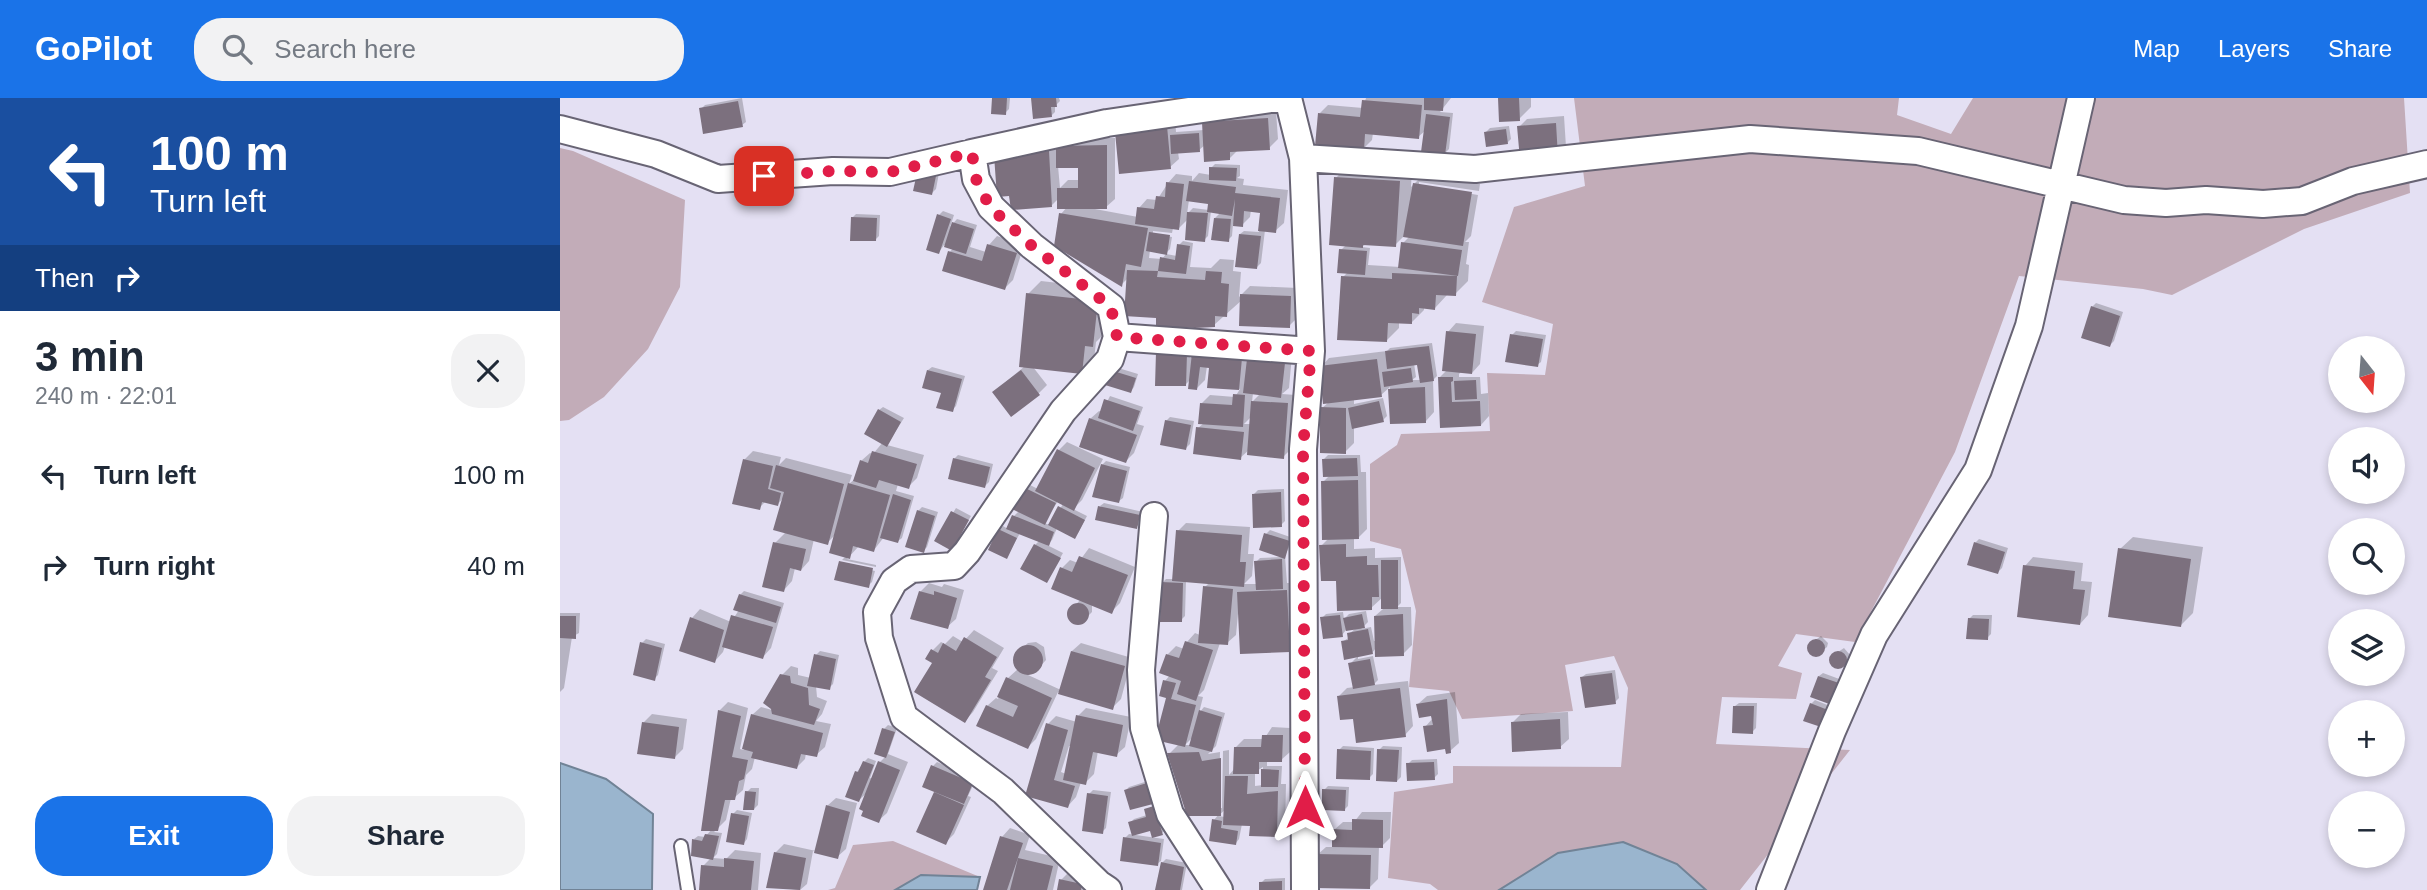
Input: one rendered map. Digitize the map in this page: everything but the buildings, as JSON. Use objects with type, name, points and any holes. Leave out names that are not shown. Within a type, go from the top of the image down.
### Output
[{"type":"street","points":[[560,129],[656,154],[718,179],[833,171],[890,172],[1107,123],[1278,98]]},
{"type":"street","points":[[1288,98],[1303,158],[1311,351],[1303,449],[1305,890]]},
{"type":"street","points":[[1770,890],[1832,731],[1874,635],[1978,470],[2029,326],[2081,98]]},
{"type":"street","points":[[1303,158],[1475,169],[1749,139],[1918,151],[2124,200],[2166,203],[2206,200],[2263,204],[2302,201],[2353,181],[2427,164]]},
{"type":"street","points":[[972,153],[976,179],[990,207],[1032,246],[1111,307],[1117,337],[1110,359],[1063,411],[954,566],[911,569],[894,581],[877,612],[879,638],[904,717],[1003,791],[1108,890]]},
{"type":"street","points":[[1117,337],[1311,351]]},
{"type":"street","points":[[1154,516],[1141,670],[1144,728],[1170,814],[1219,890]]},
{"type":"lane","points":[[681,846],[688,890]]},
{"type":"shaded area","points":[[1574,98],[1899,98],[1897,115],[1951,134],[1973,98],[2404,98],[2410,193],[2304,229],[2172,295],[2143,289],[2019,276],[1955,452],[1855,642],[1796,634],[1778,666],[1802,673],[1796,699],[1722,697],[1716,744],[1850,750],[1740,890],[1706,890],[1677,864],[1558,853],[1499,890],[1438,890],[1430,884],[1388,878],[1394,792],[1453,783],[1453,766],[1621,767],[1628,688],[1614,656],[1565,665],[1573,711],[1462,719],[1449,691],[1409,687],[1416,611],[1401,549],[1370,541],[1370,464],[1397,445],[1401,434],[1490,431],[1487,373],[1545,375],[1553,324],[1482,302],[1514,207],[1585,186]]},
{"type":"shaded area","points":[[560,148],[573,151],[685,200],[680,287],[648,349],[604,397],[569,420],[560,421]]},
{"type":"shaded area","points":[[893,841],[980,877],[921,875],[895,890],[828,890],[835,888],[853,845]]},
{"type":"water","points":[[560,763],[606,779],[653,814],[652,890],[560,890]]},
{"type":"water","points":[[1623,842],[1677,864],[1706,890],[1499,890],[1558,853]]},
{"type":"water","points":[[921,875],[980,877],[977,890],[895,890]]},
{"type":"route","points":[[764,176],[833,171],[890,172],[972,153],[976,179],[990,207],[1032,246],[1111,307],[1117,337],[1311,351],[1303,449],[1305,807]]}]
